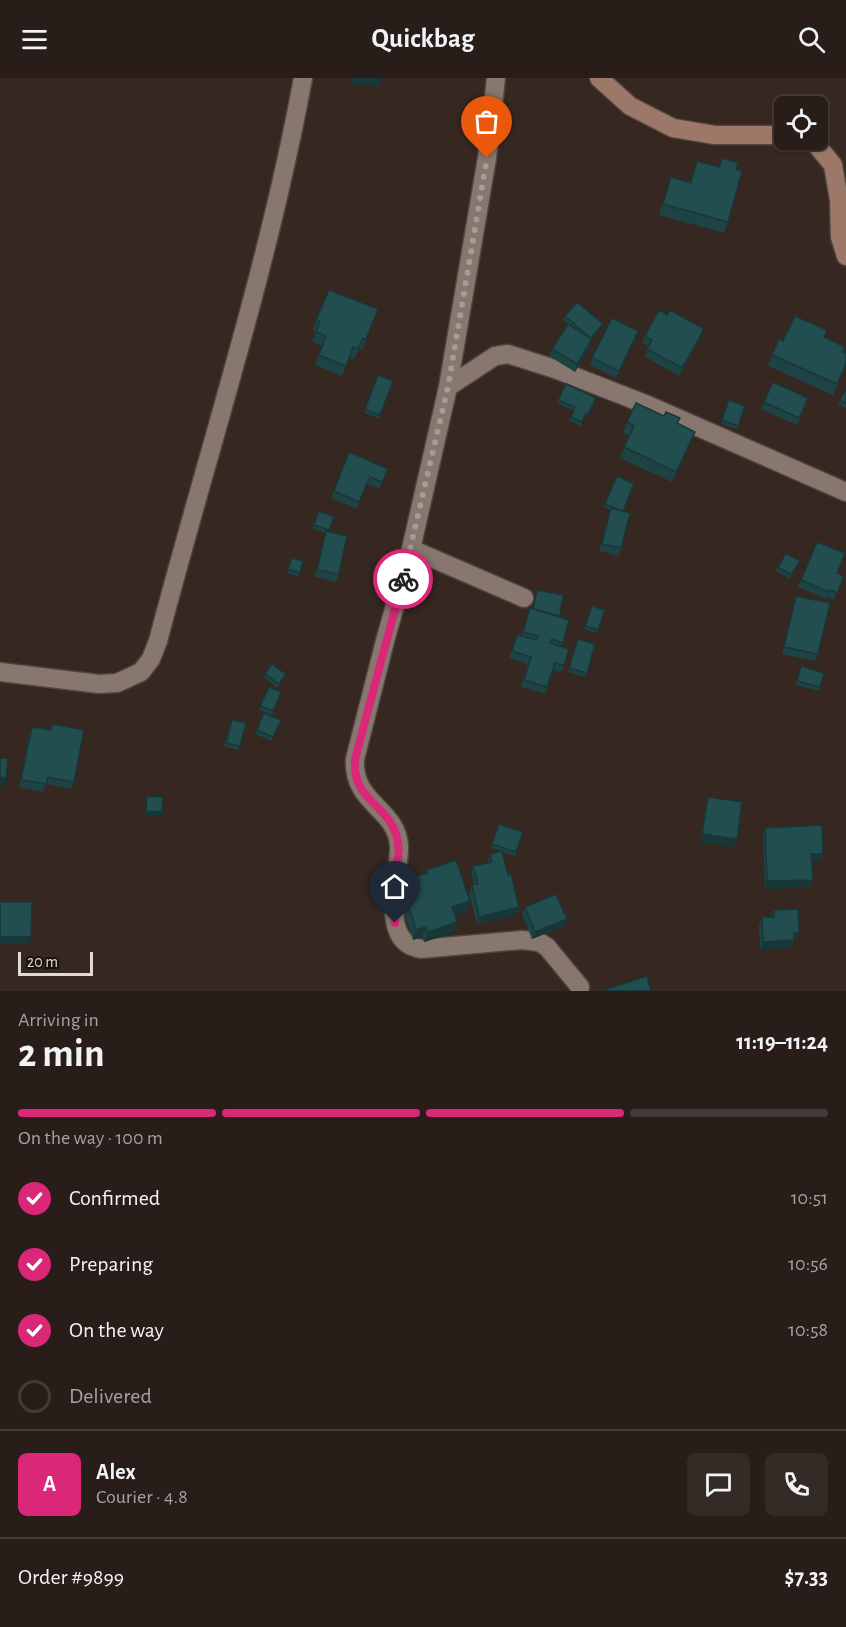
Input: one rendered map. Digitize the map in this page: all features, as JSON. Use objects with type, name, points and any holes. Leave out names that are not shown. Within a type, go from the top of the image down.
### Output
[{"type":"street","points":[[0,672],[99,684],[117,683],[141,672],[151,659],[158,641],[237,357],[289,155],[303,78]]},
{"type":"street","points":[[496,78],[487,158],[448,387],[411,549],[385,641],[355,759],[354,772],[360,789],[390,822],[396,833],[399,845],[394,884],[395,923],[407,944],[418,949],[522,940],[539,942],[547,947],[580,987]]},
{"type":"street","points":[[599,78],[630,106],[673,128],[716,135],[774,135]]},
{"type":"street","points":[[821,150],[833,165],[839,200],[840,237],[846,256]]},
{"type":"street","points":[[448,387],[495,356],[508,354],[558,370],[650,406],[846,492]]},
{"type":"street","points":[[411,549],[524,598]]},
{"type":"building","points":[[722,158],[738,163],[736,170],[742,171],[728,222],[663,204],[671,177],[691,183],[697,161],[719,167]]},
{"type":"building","points":[[329,290],[378,309],[366,339],[363,338],[358,349],[353,347],[346,366],[319,355],[326,336],[316,332],[320,321],[316,320]]},
{"type":"building","points":[[577,302],[603,324],[591,338],[565,316]]},
{"type":"building","points":[[659,310],[667,315],[670,310],[704,329],[682,368],[647,349],[652,340],[645,336]]},
{"type":"building","points":[[795,316],[827,330],[824,337],[845,347],[843,352],[846,353],[846,364],[837,384],[772,355],[779,339],[783,341]]},
{"type":"building","points":[[612,318],[638,331],[619,371],[592,358]]},
{"type":"building","points":[[568,324],[592,339],[577,364],[552,349]]},
{"type":"building","points":[[378,375],[393,381],[380,415],[365,409]]},
{"type":"building","points":[[773,382],[808,398],[799,418],[764,402]]},
{"type":"building","points":[[566,384],[596,398],[582,422],[571,417],[575,407],[558,400]]},
{"type":"building","points":[[846,389],[846,404],[840,400]]},
{"type":"building","points":[[729,400],[745,406],[738,426],[722,420]]},
{"type":"building","points":[[636,403],[664,416],[666,412],[680,418],[677,423],[695,432],[676,472],[624,447],[634,426],[627,422]]},
{"type":"building","points":[[349,452],[388,469],[382,482],[370,477],[359,502],[334,491]]},
{"type":"building","points":[[617,476],[634,484],[623,511],[605,504]]},
{"type":"building","points":[[611,508],[630,513],[621,548],[602,544]]},
{"type":"building","points":[[319,511],[334,517],[329,530],[314,525]]},
{"type":"building","points":[[326,531],[347,536],[339,574],[317,570]]},
{"type":"building","points":[[817,542],[845,553],[837,573],[844,576],[837,593],[801,580]]},
{"type":"building","points":[[786,553],[800,561],[791,575],[778,567]]},
{"type":"building","points":[[292,558],[303,561],[300,573],[288,569]]},
{"type":"building","points":[[537,590],[563,595],[560,616],[533,609]]},
{"type":"building","points":[[796,596],[830,603],[818,654],[784,647]]},
{"type":"building","points":[[592,606],[605,610],[598,630],[585,626]]},
{"type":"building","points":[[530,608],[569,620],[563,643],[552,639],[550,643],[569,649],[564,665],[555,663],[547,687],[524,680],[531,657],[512,651],[517,635],[537,640],[538,636],[523,632]]},
{"type":"building","points":[[578,639],[595,644],[587,673],[569,668]]},
{"type":"building","points":[[272,664],[286,674],[279,684],[265,674]]},
{"type":"building","points":[[801,666],[824,673],[820,687],[797,681]]},
{"type":"building","points":[[269,687],[281,692],[273,711],[260,706]]},
{"type":"building","points":[[264,713],[281,720],[273,737],[257,730]]},
{"type":"building","points":[[232,720],[246,723],[240,746],[226,743]]},
{"type":"building","points":[[52,724],[84,730],[74,782],[48,777],[46,784],[21,780],[32,727],[51,730]]},
{"type":"building","points":[[0,758],[8,758],[6,778],[0,777]]},
{"type":"building","points":[[147,796],[163,797],[162,812],[146,811]]},
{"type":"building","points":[[708,797],[742,802],[737,839],[702,834]]},
{"type":"building","points":[[499,824],[523,832],[516,852],[492,844]]},
{"type":"building","points":[[822,825],[823,854],[811,854],[813,880],[767,881],[765,828]]},
{"type":"building","points":[[502,851],[508,875],[511,874],[519,907],[479,917],[472,885],[478,884],[473,866],[492,862],[490,854]]},
{"type":"building","points":[[456,860],[470,901],[452,907],[457,922],[428,932],[426,927],[416,930],[403,887],[413,884],[411,878],[427,873],[426,870]]},
{"type":"building","points":[[556,894],[567,919],[535,932],[525,907]]},
{"type":"building","points":[[0,902],[32,902],[31,937],[0,937]]},
{"type":"building","points":[[798,909],[799,933],[794,933],[794,940],[763,942],[762,917],[774,917],[774,910]]},
{"type":"building","points":[[647,976],[651,991],[604,991],[604,990]]},
{"type":"way so far","points":[[403,579],[448,387],[487,158]]},
{"type":"route","points":[[395,923],[394,884],[399,845],[396,833],[390,822],[360,789],[354,772],[355,759],[403,579]]}]
